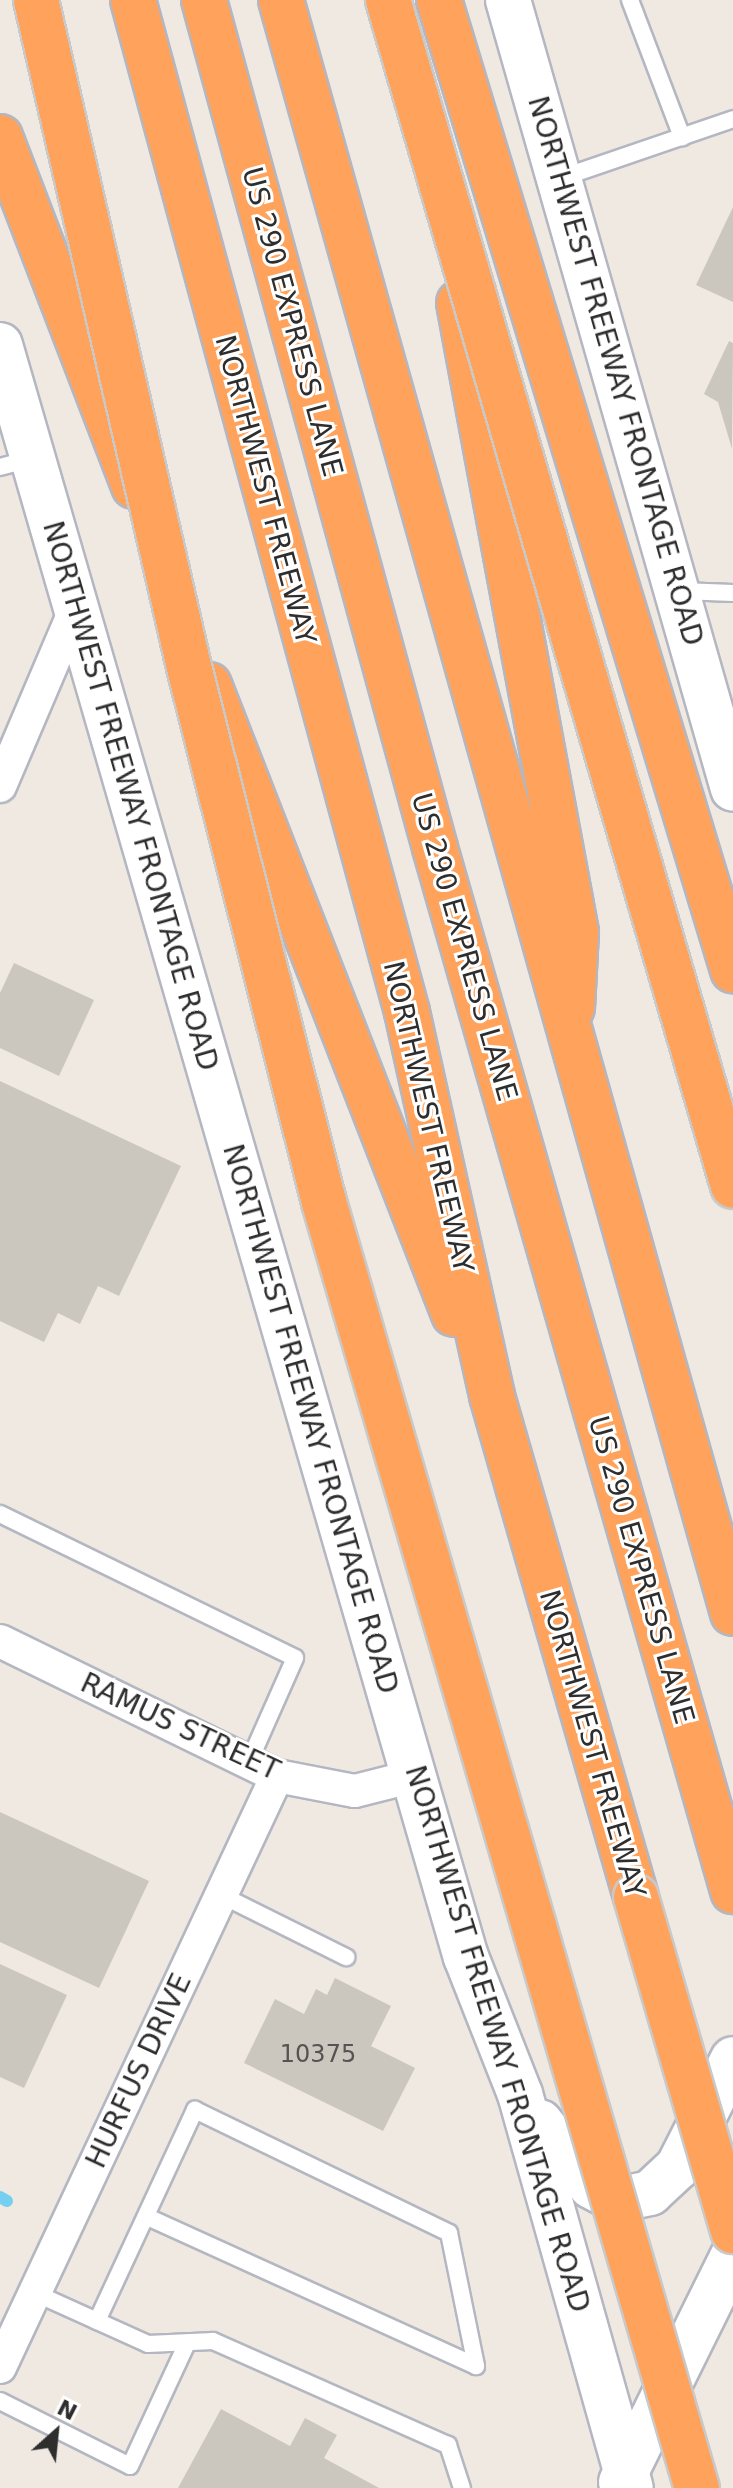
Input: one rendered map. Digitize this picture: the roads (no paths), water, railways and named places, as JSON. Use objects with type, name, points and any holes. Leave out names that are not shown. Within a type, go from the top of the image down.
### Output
[{"type":"highway","points":[[36,0],[189,667],[324,1202],[697,2488]]},
{"type":"highway","name":"NORTHWEST FREEWAY","points":[[133,0],[407,1012],[492,1396],[733,2231]]},
{"type":"highway","name":"US 290 EXPRESS LANE","points":[[204,0],[733,1891]]},
{"type":"highway","points":[[281,0],[570,1046],[733,1613]]},
{"type":"highway","points":[[388,0],[733,1186]]},
{"type":"highway","points":[[403,0],[576,932],[570,1046]]},
{"type":"highway","points":[[439,0],[733,970]]},
{"type":"highway","points":[[0,137],[415,1229],[492,1396]]},
{"type":"main road","name":"NORTHWEST FREEWAY FRONTAGE ROAD","points":[[508,0],[731,773]]},
{"type":"main road","name":"NORTHWEST FREEWAY FRONTAGE ROAD","points":[[0,345],[17,462],[75,610],[466,1957],[520,2094],[625,2482]]},
{"type":"main road","points":[[520,2094],[574,2169],[617,2200],[650,2193],[678,2167],[733,2059]]},
{"type":"main road","points":[[625,2482],[733,2255]]},
{"type":"street","points":[[0,786],[75,610]]},
{"type":"street","name":"RAMUS STREET","points":[[0,1641],[263,1769],[355,1791],[414,1776]]},
{"type":"street","name":"HURFUS DRIVE","points":[[0,2367],[221,1895],[263,1769]]},
{"type":"lane","points":[[630,0],[682,137]]},
{"type":"lane","points":[[560,178],[733,119]]},
{"type":"lane","points":[[680,591],[733,593]]},
{"type":"lane","points":[[0,1514],[295,1658],[263,1769]]},
{"type":"lane","points":[[221,1895],[346,1957]]},
{"type":"lane","points":[[97,2321],[195,2110],[449,2233],[476,2366],[146,2216]]},
{"type":"lane","points":[[35,2293],[148,2344],[213,2341],[448,2445],[462,2488]]},
{"type":"lane","points":[[0,2401],[130,2466],[187,2343]]},
{"type":"waterway","points":[[0,2197],[7,2201]]}]
